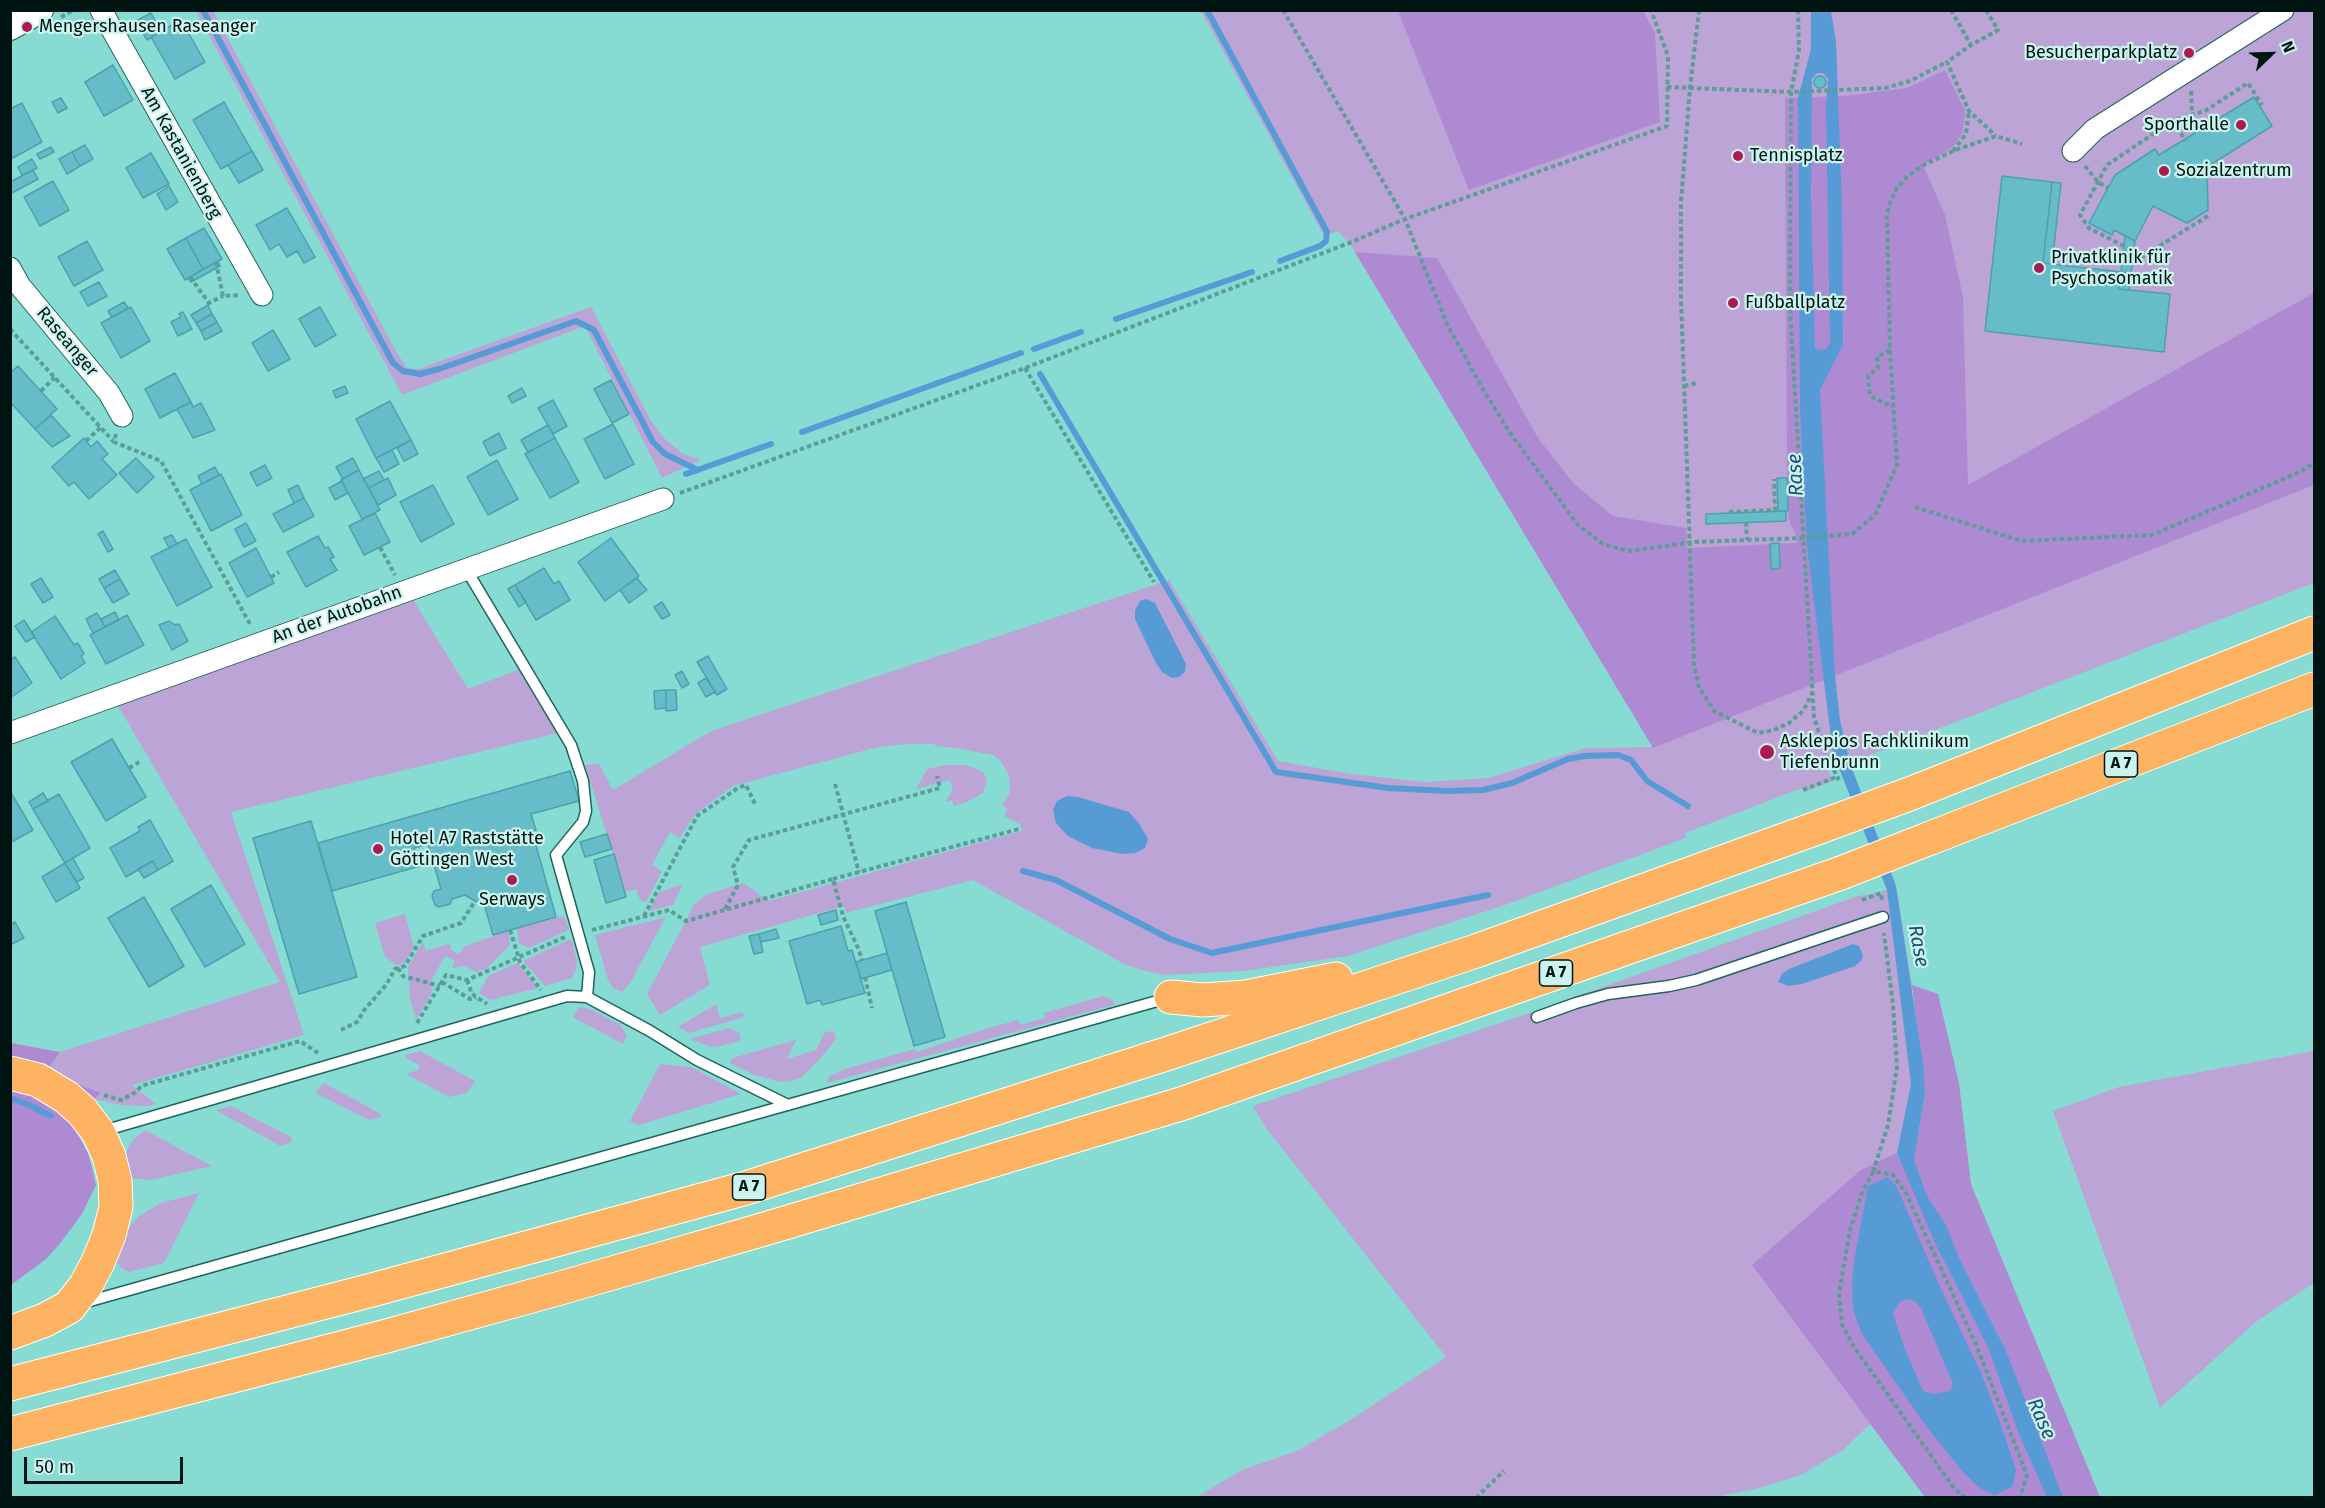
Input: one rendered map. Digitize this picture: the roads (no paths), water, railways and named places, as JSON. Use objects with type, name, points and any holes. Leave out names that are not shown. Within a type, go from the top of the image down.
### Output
[{"type":"highway","name":"A 7","points":[[10,1384],[372,1290],[746,1188],[1166,1054],[1476,951],[1817,828],[1912,793],[2314,633]]},
{"type":"highway","name":"A 7","points":[[10,1434],[383,1337],[575,1284],[1181,1104],[1841,873],[2314,689]]},
{"type":"highway","points":[[1171,997],[1203,1000],[1246,997],[1476,951]]},
{"type":"highway","points":[[10,1073],[38,1080],[66,1096],[82,1111],[98,1132],[109,1156],[116,1206],[109,1235],[98,1262],[86,1285],[69,1307],[45,1320],[10,1333]]},
{"type":"highway","points":[[10,1447],[72,1418]]},
{"type":"street","points":[[10,27],[40,10]]},
{"type":"street","name":"Am Kastanienberg","points":[[101,10],[262,295]]},
{"type":"street","points":[[2073,152],[2095,129],[2283,10]]},
{"type":"street","name":"Raseanger","points":[[14,283],[109,393],[122,416]]},
{"type":"street","name":"An der Autobahn","points":[[10,733],[663,499]]},
{"type":"lane","points":[[466,569],[545,699],[571,745],[579,765],[586,811],[583,822],[556,855],[589,972],[586,997]]},
{"type":"lane","points":[[1537,1017],[1608,994],[1696,980],[1883,917]]},
{"type":"lane","points":[[98,1132],[567,996],[586,997],[697,1060],[788,1105]]},
{"type":"lane","points":[[69,1307],[1171,997]]},
{"type":"water","points":[[1811,11],[1831,11],[1836,41],[1838,96],[1843,345],[1820,390],[1835,676],[1840,720],[1850,763],[1896,886],[1923,1064],[1925,1093],[1914,1160],[1927,1196],[1946,1225],[1959,1258],[2006,1351],[2063,1497],[2047,1497],[2020,1437],[1988,1347],[1934,1241],[1897,1153],[1911,1084],[1887,890],[1833,753],[1807,546],[1800,407],[1798,98],[1811,49]],"holes":[[[1817,73],[1823,73],[1828,79],[1826,110],[1830,343],[1826,349],[1820,350],[1815,348],[1811,196],[1812,79]]]},
{"type":"water","points":[[1146,599],[1155,603],[1186,664],[1185,672],[1179,677],[1172,678],[1162,672],[1135,619],[1135,610],[1140,601]]},
{"type":"water","points":[[1067,796],[1129,812],[1148,839],[1145,848],[1135,853],[1122,854],[1092,848],[1068,836],[1056,823],[1053,810],[1057,801]]},
{"type":"water","points":[[1853,944],[1859,946],[1863,956],[1855,966],[1802,984],[1788,986],[1778,982],[1782,974],[1789,969]]},
{"type":"water","points":[[1888,1177],[1897,1187],[1940,1287],[1982,1375],[2016,1470],[2013,1486],[1995,1495],[1981,1489],[1962,1471],[1926,1426],[1862,1334],[1853,1310],[1852,1284],[1855,1254],[1868,1186]],"holes":[[[1908,1299],[1915,1301],[1921,1308],[1953,1384],[1950,1391],[1933,1394],[1923,1391],[1904,1347],[1893,1314],[1900,1301]]]},
{"type":"waterway","points":[[203,10],[393,363],[403,371],[420,374],[576,321],[594,330],[653,442],[665,454],[698,470]]},
{"type":"waterway","points":[[1207,10],[1327,232],[1326,241],[1320,246],[1280,261]]},
{"type":"waterway","points":[[1116,319],[1252,272]]},
{"type":"waterway","points":[[1034,349],[1081,332]]},
{"type":"waterway","points":[[802,432],[1021,353]]},
{"type":"waterway","points":[[1040,374],[1276,772],[1388,788],[1483,790],[1512,783],[1568,759],[1618,755],[1631,760],[1647,781],[1688,806]]},
{"type":"waterway","points":[[686,474],[771,444]]},
{"type":"waterway","points":[[1023,871],[1056,880],[1170,939],[1212,953],[1488,895]]},
{"type":"waterway","points":[[10,1098],[51,1116]]},
{"type":"place","name":"Mengershausen Raseanger","points":[[27,27]]},
{"type":"place","name":"Besucherparkplatz","points":[[2189,53]]},
{"type":"place","name":"Sporthalle","points":[[2241,125]]},
{"type":"place","name":"Tennisplatz","points":[[1738,156]]},
{"type":"place","name":"Sozialzentrum","points":[[2164,171]]},
{"type":"place","name":"Privatklinik für Psychosomatik","points":[[2039,268]]},
{"type":"place","name":"Fußballplatz","points":[[1733,303]]},
{"type":"place","name":"Asklepios Fachklinikum Tiefenbrunn","points":[[1767,752]]},
{"type":"place","name":"Hotel A7 Raststätte Göttingen West","points":[[378,849]]},
{"type":"place","name":"Serways","points":[[512,880]]},
{"type":"water label","name":"Rase","points":[[1796,475]]},
{"type":"water label","name":"Rase","points":[[1918,946]]},
{"type":"water label","name":"Rase","points":[[2041,1419]]}]
